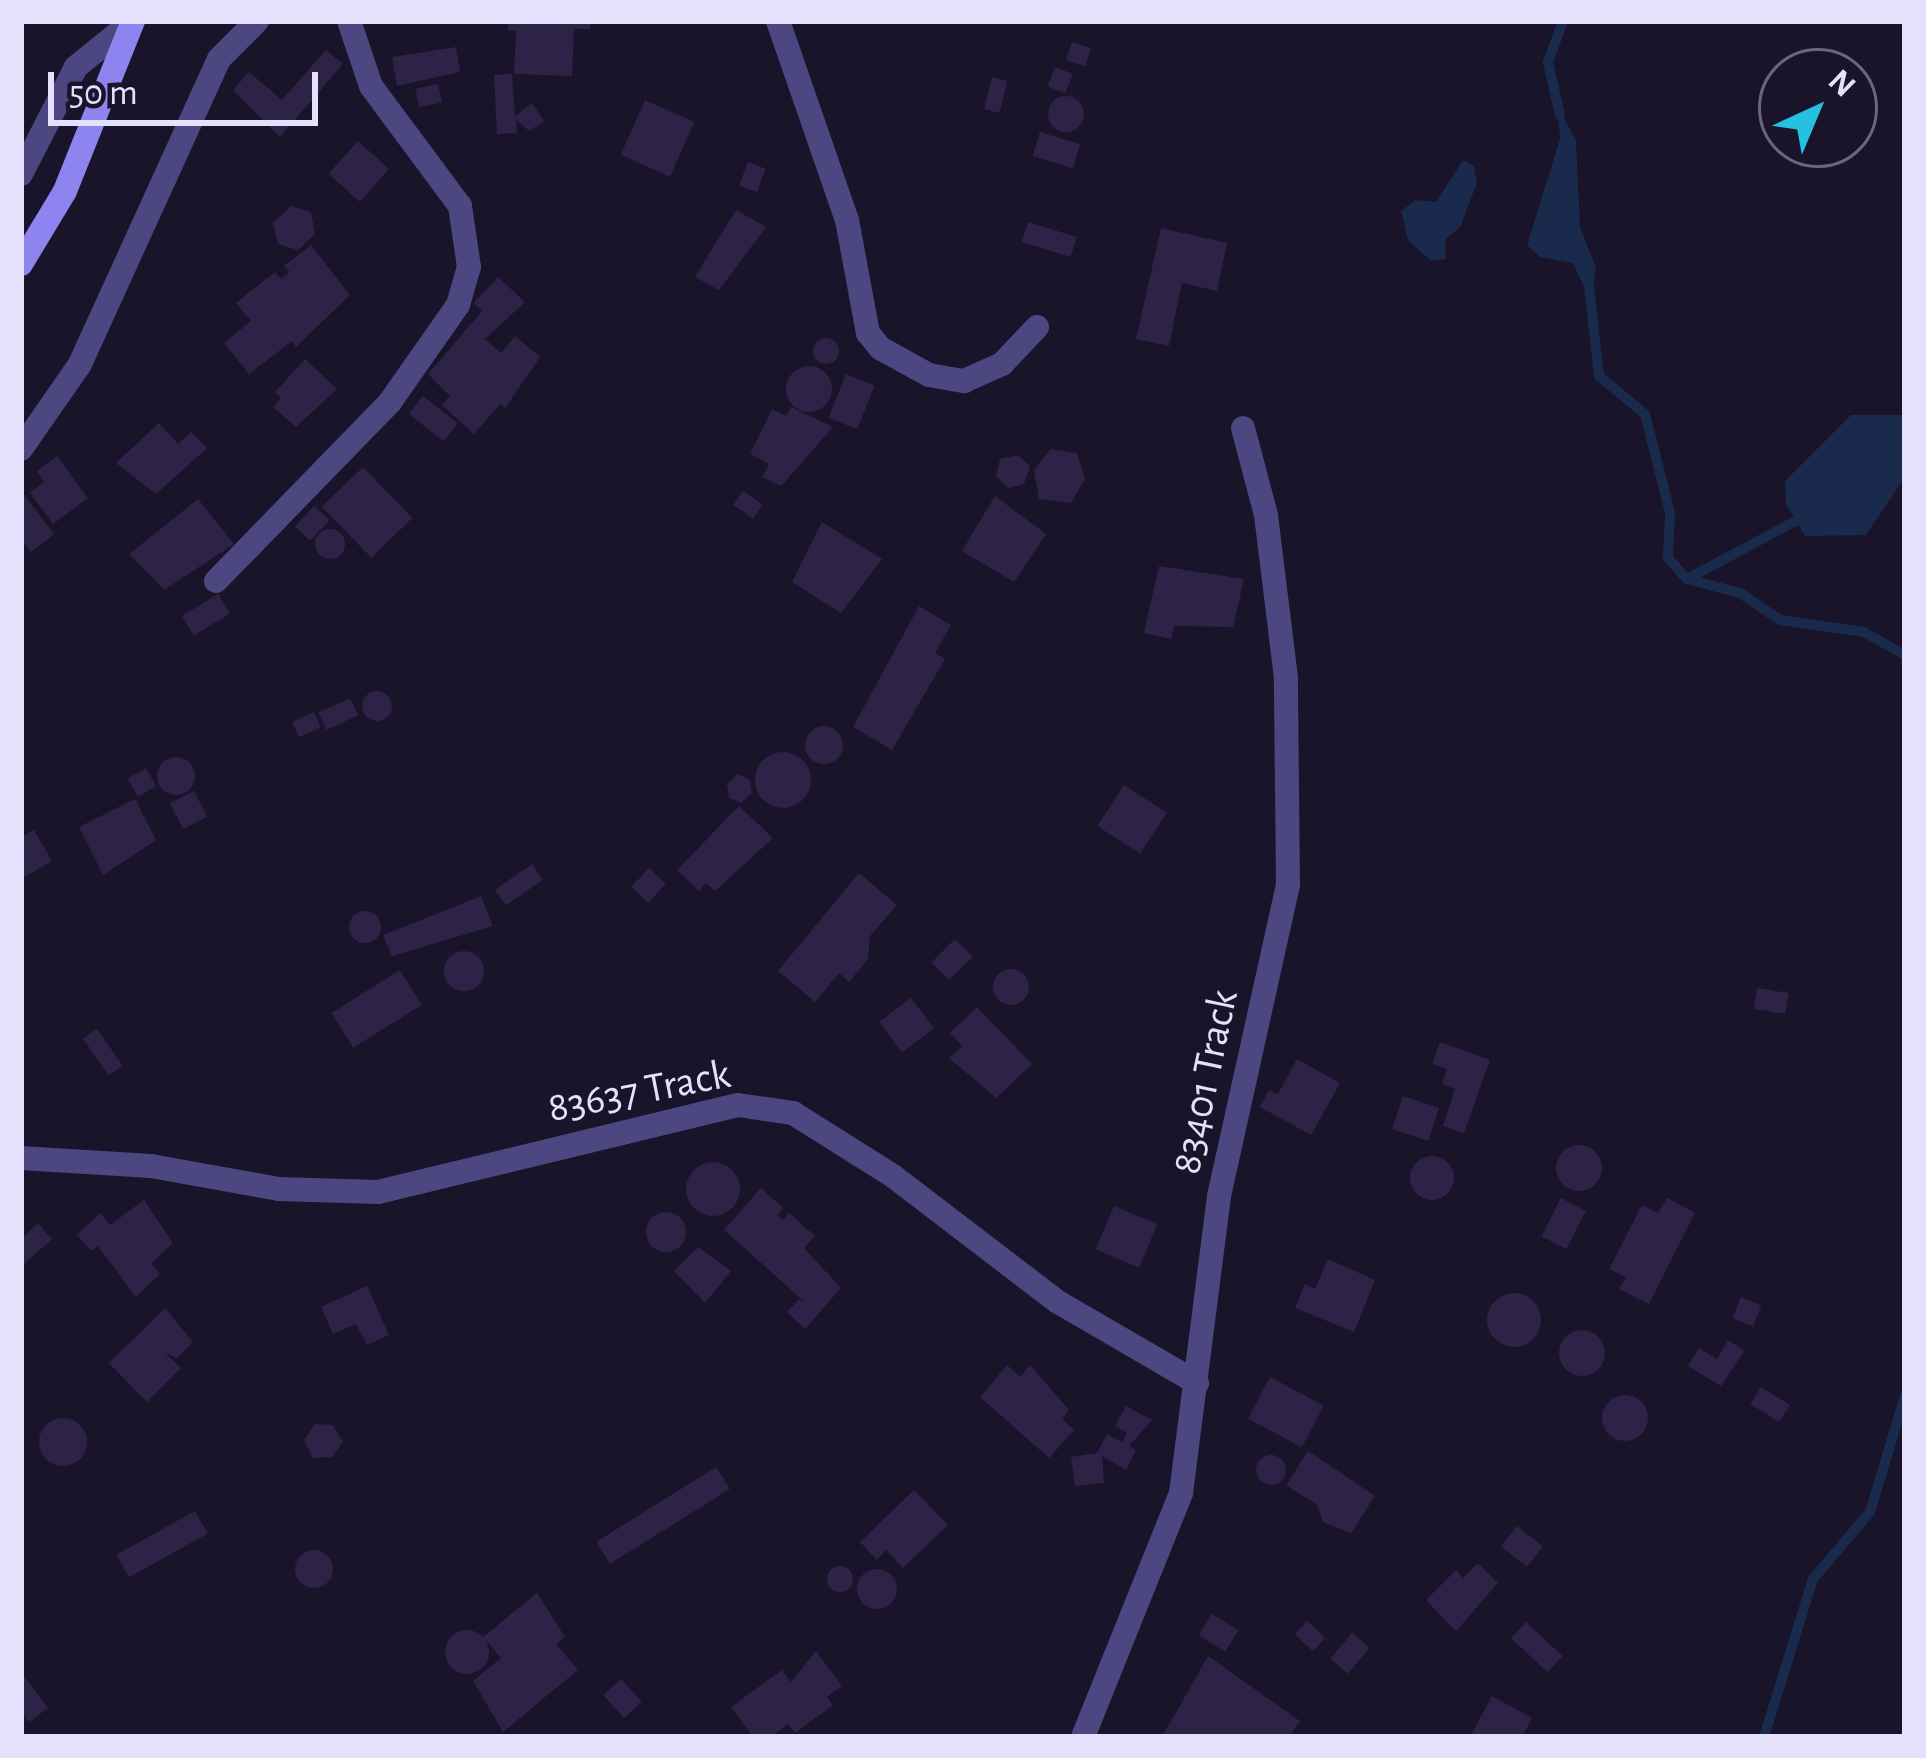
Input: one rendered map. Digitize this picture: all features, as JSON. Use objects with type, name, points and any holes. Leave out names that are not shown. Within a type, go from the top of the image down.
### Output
[{"type":"main road","points":[[21,264],[65,191],[133,21]]},
{"type":"street","points":[[21,174],[76,67],[133,21]]},
{"type":"street","points":[[21,449],[80,364],[219,59],[257,21]]},
{"type":"street","points":[[216,581],[401,388],[458,305],[469,267],[460,206],[371,86],[349,21]]},
{"type":"street","points":[[778,21],[847,220],[868,333],[880,348],[929,375],[964,381],[1002,364],[1036,327]]},
{"type":"street","name":"83401 Track","points":[[1083,1737],[1181,1493],[1220,1196],[1288,885],[1286,678],[1266,515],[1243,428]]},
{"type":"street","name":"83637 Track","points":[[21,1158],[151,1166],[279,1190],[377,1192],[738,1105],[793,1113],[893,1176],[1058,1302],[1197,1382]]},
{"type":"water","points":[[1558,106],[1576,141],[1580,227],[1596,268],[1590,300],[1573,263],[1540,257],[1527,245],[1560,139]]},
{"type":"water","points":[[1463,160],[1474,166],[1477,183],[1460,227],[1445,240],[1446,259],[1431,261],[1408,240],[1401,211],[1416,200],[1436,202]]},
{"type":"water","points":[[1851,415],[1905,415],[1905,477],[1866,535],[1805,536],[1786,504],[1785,481]]},
{"type":"building","points":[[508,21],[591,21],[590,29],[574,29],[572,76],[514,74],[516,31],[508,31]]},
{"type":"building","points":[[1072,42],[1091,48],[1085,66],[1066,60]]},
{"type":"building","points":[[456,47],[460,72],[397,86],[392,57]]},
{"type":"building","points":[[326,50],[343,64],[280,137],[233,90],[249,72],[282,100]]},
{"type":"building","points":[[1055,67],[1073,74],[1065,93],[1047,87]]},
{"type":"building","points":[[512,74],[515,116],[532,103],[544,121],[529,131],[516,119],[517,133],[497,134],[494,75]]},
{"type":"building","points":[[992,77],[1008,81],[1000,113],[984,109]]},
{"type":"building","points":[[438,84],[442,103],[419,107],[416,89]]},
{"type":"building","points":[[1066,96],[1079,101],[1084,114],[1079,127],[1066,132],[1053,127],[1048,114],[1053,101]]},
{"type":"building","points":[[645,100],[694,122],[670,177],[621,155]]},
{"type":"building","points":[[1040,132],[1080,144],[1073,168],[1033,156]]},
{"type":"building","points":[[358,141],[389,169],[360,202],[329,174]]},
{"type":"building","points":[[748,162],[766,169],[757,192],[739,185]]},
{"type":"building","points":[[291,206],[311,212],[315,234],[298,250],[278,244],[273,223]]},
{"type":"building","points":[[736,210],[766,227],[719,290],[695,277]]},
{"type":"building","points":[[1028,222],[1077,237],[1071,257],[1022,242]]},
{"type":"building","points":[[1161,228],[1227,243],[1217,291],[1182,283],[1169,346],[1136,339]]},
{"type":"building","points":[[311,245],[350,295],[296,347],[292,341],[249,374],[224,343],[251,321],[236,303],[275,272],[281,279],[290,272],[284,266]]},
{"type":"building","points":[[498,277],[525,302],[485,339],[501,353],[515,336],[540,357],[505,408],[500,404],[474,434],[442,405],[450,396],[428,374],[482,311],[474,303]]},
{"type":"building","points":[[826,338],[839,351],[826,364],[813,351]]},
{"type":"building","points":[[305,359],[337,389],[296,427],[273,407],[281,398],[275,392]]},
{"type":"building","points":[[809,366],[825,373],[832,389],[825,405],[809,412],[793,405],[786,389],[793,373]]},
{"type":"building","points":[[846,374],[875,386],[857,429],[828,418]]},
{"type":"building","points":[[423,396],[458,423],[444,441],[409,414]]},
{"type":"building","points":[[791,407],[833,427],[781,486],[762,477],[769,464],[750,454],[772,409],[786,416]]},
{"type":"building","points":[[159,423],[178,444],[191,432],[207,448],[156,494],[116,463]]},
{"type":"building","points":[[1051,449],[1077,453],[1085,479],[1071,503],[1039,499],[1034,470]]},
{"type":"building","points":[[1018,455],[1030,466],[1024,484],[1008,488],[996,476],[1000,459]]},
{"type":"building","points":[[57,456],[88,498],[53,524],[30,493],[44,482],[37,471]]},
{"type":"building","points":[[363,467],[412,518],[371,558],[322,507]]},
{"type":"building","points":[[21,491],[54,534],[31,552],[21,539]]},
{"type":"building","points":[[743,491],[763,505],[753,519],[733,505]]},
{"type":"building","points":[[995,496],[1046,534],[1014,582],[962,551]]},
{"type":"building","points":[[198,499],[234,544],[164,590],[129,554]]},
{"type":"building","points":[[314,506],[329,520],[310,541],[295,526]]},
{"type":"building","points":[[822,522],[882,559],[841,613],[792,582]]},
{"type":"building","points":[[330,529],[341,533],[345,544],[341,555],[330,559],[319,555],[315,544],[319,533]]},
{"type":"building","points":[[1159,566],[1244,579],[1233,627],[1174,626],[1171,639],[1144,633]]},
{"type":"building","points":[[218,594],[230,614],[194,635],[182,616]]},
{"type":"building","points":[[919,606],[951,625],[935,653],[945,659],[892,750],[853,727]]},
{"type":"building","points":[[377,691],[388,695],[392,706],[388,717],[377,721],[366,717],[362,706],[366,695]]},
{"type":"building","points":[[350,698],[358,715],[326,730],[318,713]]},
{"type":"building","points":[[314,712],[321,728],[299,737],[292,722]]},
{"type":"building","points":[[824,726],[837,732],[843,745],[837,758],[824,764],[811,758],[805,745],[811,732]]},
{"type":"building","points":[[783,752],[803,760],[811,780],[803,800],[783,808],[763,800],[755,780],[763,760]]},
{"type":"building","points":[[176,757],[190,762],[195,776],[190,790],[176,795],[162,790],[157,776],[162,762]]},
{"type":"building","points":[[146,768],[156,786],[138,797],[128,778]]},
{"type":"building","points":[[738,774],[750,780],[752,793],[741,803],[729,798],[727,784]]},
{"type":"building","points":[[1124,785],[1167,813],[1140,854],[1097,826]]},
{"type":"building","points":[[194,791],[207,817],[183,829],[170,803]]},
{"type":"building","points":[[135,799],[156,840],[103,875],[79,827]]},
{"type":"building","points":[[739,806],[773,838],[715,891],[706,883],[699,891],[677,870]]},
{"type":"building","points":[[34,830],[52,861],[21,879],[21,837]]},
{"type":"building","points":[[532,864],[543,880],[506,905],[495,890]]},
{"type":"building","points":[[649,868],[666,884],[648,903],[631,887]]},
{"type":"building","points":[[859,873],[897,905],[870,936],[868,959],[849,982],[839,973],[815,1002],[778,971]]},
{"type":"building","points":[[481,896],[493,926],[392,956],[383,935]]},
{"type":"building","points":[[365,911],[376,916],[381,927],[376,938],[365,943],[354,938],[349,927],[354,916]]},
{"type":"building","points":[[955,939],[973,957],[949,980],[932,962]]},
{"type":"building","points":[[464,951],[478,957],[484,971],[478,985],[464,991],[450,985],[444,971],[450,957]]},
{"type":"building","points":[[1011,969],[1024,974],[1029,987],[1024,1000],[1011,1005],[998,1000],[993,987],[998,974]]},
{"type":"building","points":[[400,970],[422,1005],[353,1048],[331,1013]]},
{"type":"building","points":[[1757,988],[1789,993],[1785,1014],[1754,1009]]},
{"type":"building","points":[[911,998],[934,1028],[902,1052],[879,1022]]},
{"type":"building","points":[[977,1007],[1032,1064],[996,1098],[949,1058],[962,1046],[950,1033]]},
{"type":"building","points":[[97,1029],[123,1066],[109,1076],[83,1039]]},
{"type":"building","points":[[1440,1042],[1490,1060],[1464,1133],[1443,1126],[1455,1089],[1442,1084],[1447,1069],[1432,1064]]},
{"type":"building","points":[[1297,1059],[1340,1083],[1311,1135],[1260,1107],[1269,1090],[1278,1094]]},
{"type":"building","points":[[1403,1096],[1439,1108],[1428,1141],[1392,1129]]},
{"type":"building","points":[[1579,1145],[1595,1152],[1602,1168],[1595,1184],[1579,1191],[1563,1184],[1556,1168],[1563,1152]]},
{"type":"building","points":[[1432,1156],[1448,1162],[1454,1178],[1448,1194],[1432,1200],[1416,1194],[1410,1178],[1416,1162]]},
{"type":"building","points":[[713,1162],[732,1170],[740,1189],[732,1208],[713,1216],[694,1208],[686,1189],[694,1170]]},
{"type":"building","points":[[761,1188],[783,1208],[777,1215],[783,1220],[789,1213],[815,1236],[804,1248],[841,1288],[805,1329],[787,1312],[799,1299],[806,1303],[724,1230]]},
{"type":"building","points":[[1561,1198],[1586,1211],[1566,1249],[1541,1236]]},
{"type":"building","points":[[1667,1198],[1695,1213],[1649,1304],[1619,1289],[1626,1277],[1609,1269],[1642,1205],[1658,1213]]},
{"type":"building","points":[[144,1200],[173,1243],[151,1264],[160,1274],[136,1297],[98,1246],[92,1251],[77,1235],[100,1213],[110,1225]]},
{"type":"building","points":[[1114,1206],[1157,1224],[1139,1268],[1096,1249]]},
{"type":"building","points":[[666,1212],[680,1218],[686,1232],[680,1246],[666,1252],[652,1246],[646,1232],[652,1218]]},
{"type":"building","points":[[38,1223],[52,1239],[21,1267],[21,1239]]},
{"type":"building","points":[[698,1247],[731,1271],[705,1303],[674,1271]]},
{"type":"building","points":[[1328,1259],[1375,1280],[1354,1332],[1295,1308],[1305,1284],[1315,1289]]},
{"type":"building","points":[[367,1286],[389,1335],[367,1345],[356,1324],[333,1334],[321,1307]]},
{"type":"building","points":[[1514,1293],[1533,1301],[1541,1320],[1533,1339],[1514,1347],[1495,1339],[1487,1320],[1495,1301]]},
{"type":"building","points":[[1741,1297],[1761,1305],[1753,1327],[1732,1318]]},
{"type":"building","points":[[165,1308],[193,1342],[177,1358],[165,1353],[181,1368],[147,1402],[109,1363]]},
{"type":"building","points":[[1582,1330],[1598,1337],[1605,1353],[1598,1369],[1582,1376],[1566,1369],[1559,1353],[1566,1337]]},
{"type":"building","points":[[1728,1340],[1744,1351],[1721,1386],[1688,1366],[1699,1348],[1717,1359]]},
{"type":"building","points":[[1007,1365],[1020,1377],[1030,1365],[1069,1410],[1062,1419],[1074,1430],[1049,1458],[980,1397]]},
{"type":"building","points":[[1270,1377],[1324,1406],[1302,1447],[1248,1418]]},
{"type":"building","points":[[1761,1387],[1790,1405],[1779,1422],[1750,1404]]},
{"type":"building","points":[[1625,1395],[1641,1402],[1648,1418],[1641,1434],[1625,1441],[1609,1434],[1602,1418],[1609,1402]]},
{"type":"building","points":[[1126,1406],[1152,1420],[1129,1446],[1136,1450],[1126,1470],[1102,1456],[1104,1483],[1075,1486],[1071,1457],[1097,1453],[1107,1434],[1122,1442],[1127,1433],[1115,1426]]},
{"type":"building","points":[[63,1418],[80,1425],[87,1442],[80,1459],[63,1466],[46,1459],[39,1442],[46,1425]]},
{"type":"building","points":[[315,1424],[333,1425],[343,1442],[332,1457],[313,1458],[304,1440]]},
{"type":"building","points":[[1308,1451],[1375,1496],[1351,1533],[1323,1522],[1317,1505],[1286,1485]]},
{"type":"building","points":[[1271,1455],[1282,1459],[1286,1470],[1282,1481],[1271,1485],[1260,1481],[1256,1470],[1260,1459]]},
{"type":"building","points":[[716,1467],[730,1489],[610,1564],[596,1542]]},
{"type":"building","points":[[914,1490],[948,1525],[903,1568],[886,1550],[877,1560],[860,1542]]},
{"type":"building","points":[[195,1511],[208,1534],[129,1577],[116,1555]]},
{"type":"building","points":[[1517,1526],[1543,1546],[1527,1567],[1501,1546]]},
{"type":"building","points":[[314,1550],[327,1556],[333,1569],[327,1582],[314,1588],[301,1582],[295,1569],[301,1556]]},
{"type":"building","points":[[1478,1563],[1498,1583],[1456,1631],[1426,1600],[1456,1570],[1463,1578]]},
{"type":"building","points":[[840,1566],[853,1579],[840,1592],[827,1579]]},
{"type":"building","points":[[877,1569],[891,1575],[897,1589],[891,1603],[877,1609],[863,1603],[857,1589],[863,1575]]},
{"type":"building","points":[[537,1593],[565,1637],[556,1644],[578,1670],[503,1732],[473,1681],[501,1658],[483,1637]]},
{"type":"building","points":[[1212,1614],[1238,1630],[1225,1652],[1199,1635]]},
{"type":"building","points":[[1307,1621],[1325,1638],[1313,1651],[1295,1634]]},
{"type":"building","points":[[1526,1622],[1563,1656],[1548,1672],[1511,1638]]},
{"type":"building","points":[[467,1630],[483,1636],[489,1652],[483,1668],[467,1674],[451,1668],[445,1652],[451,1636]]},
{"type":"building","points":[[1352,1633],[1370,1648],[1348,1674],[1330,1659]]},
{"type":"building","points":[[816,1651],[842,1686],[827,1697],[833,1705],[795,1733],[788,1724],[771,1737],[753,1737],[731,1707],[782,1670],[791,1682]]},
{"type":"building","points":[[1208,1656],[1300,1721],[1289,1737],[1162,1737]]},
{"type":"building","points":[[21,1672],[48,1708],[29,1722],[21,1712]]},
{"type":"building","points":[[621,1679],[642,1702],[624,1718],[603,1695]]},
{"type":"building","points":[[1492,1696],[1532,1718],[1522,1737],[1470,1737]]},
{"type":"waterway","points":[[1560,115],[1548,62],[1563,21]]},
{"type":"waterway","points":[[1589,286],[1599,376],[1645,414],[1670,513],[1668,558],[1687,579],[1740,593],[1780,620],[1864,632],[1905,655]]},
{"type":"waterway","points":[[1687,579],[1805,516]]},
{"type":"waterway","points":[[1764,1737],[1813,1579],[1870,1512],[1905,1396]]}]
